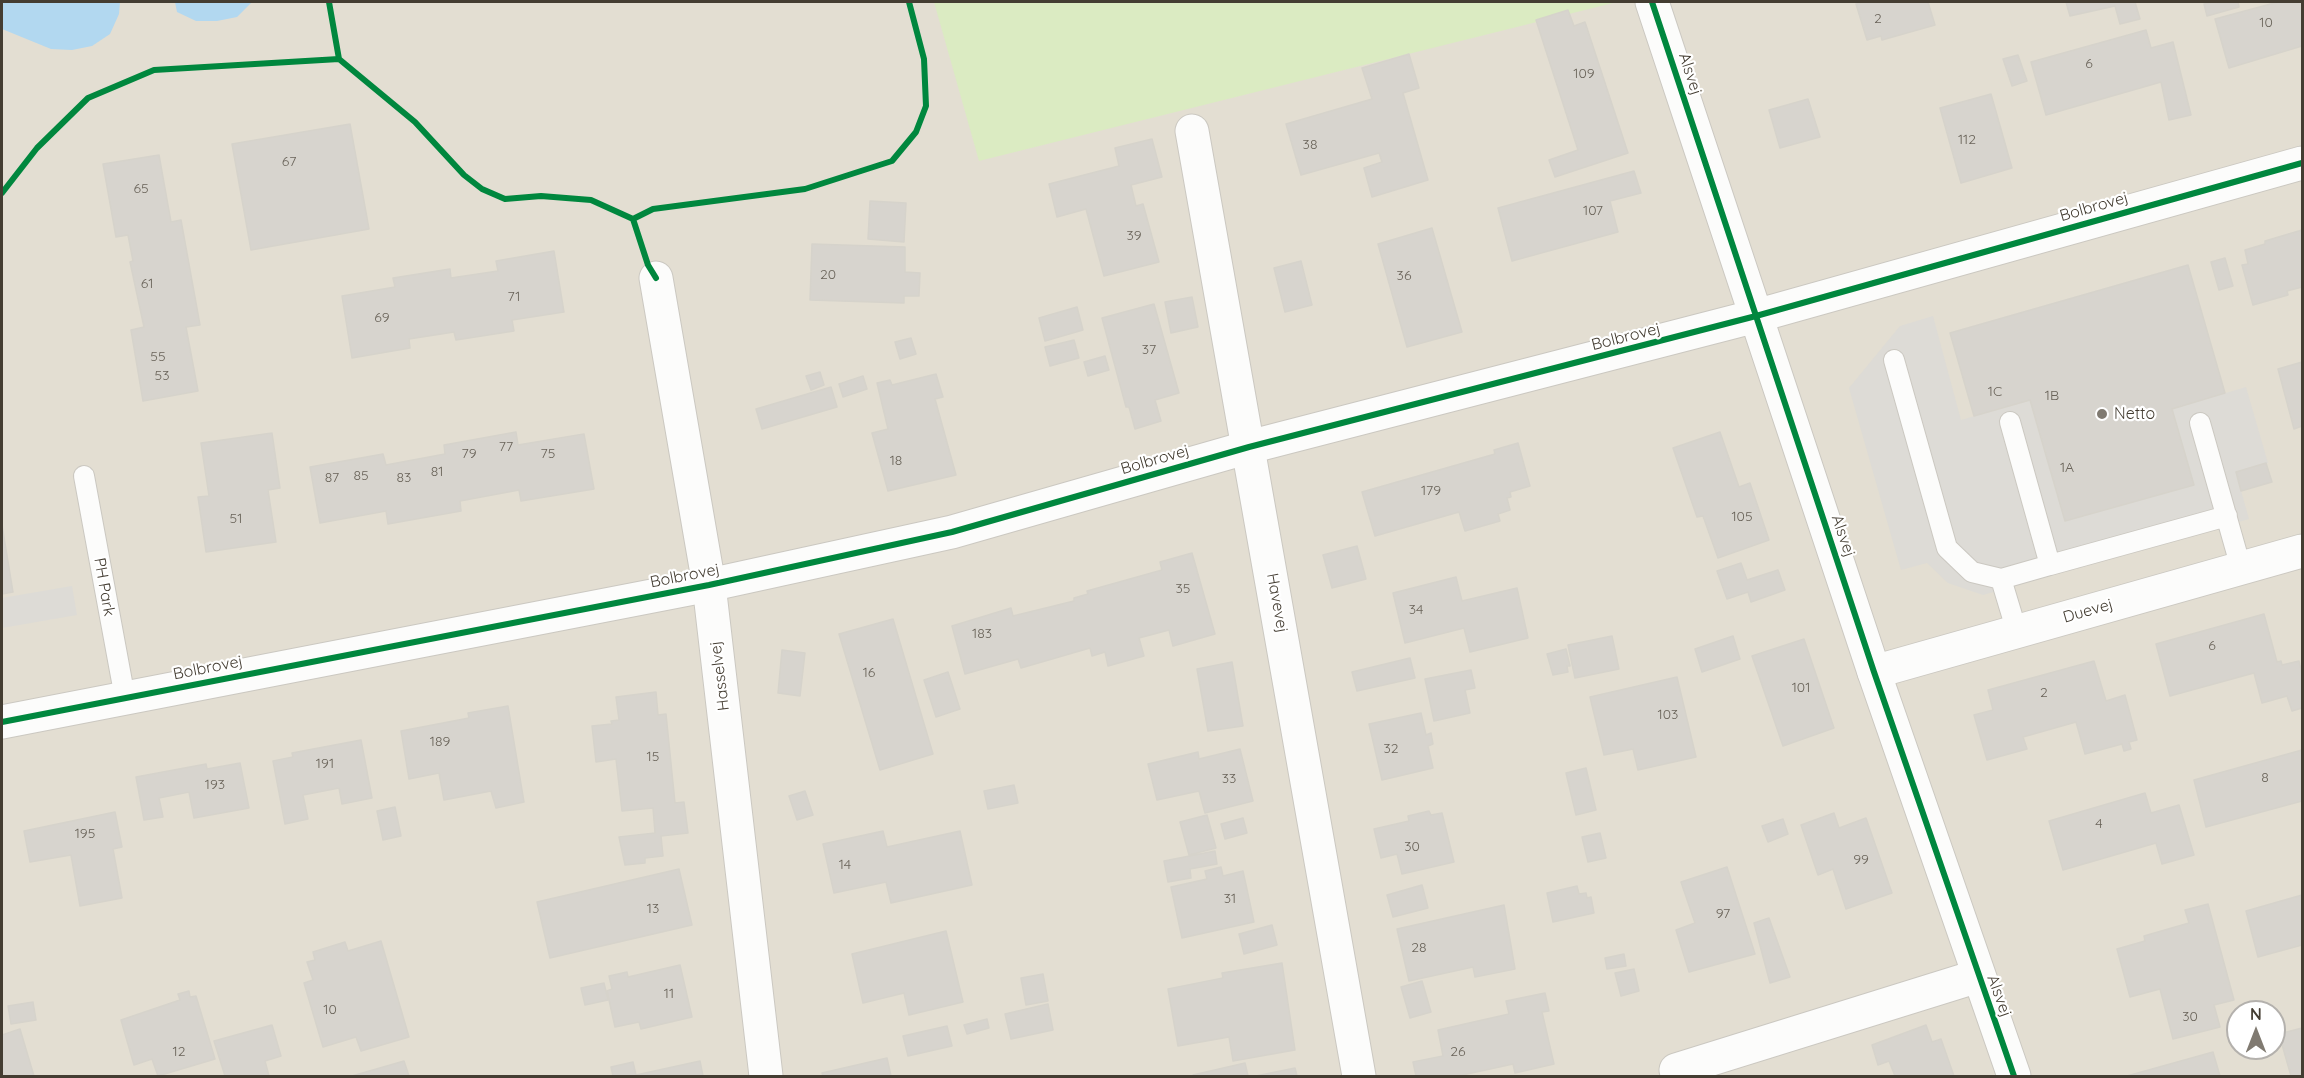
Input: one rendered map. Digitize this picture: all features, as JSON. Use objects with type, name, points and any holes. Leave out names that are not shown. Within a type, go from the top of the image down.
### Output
[{"type":"street","name":"Alsvej","points":[[1652,2],[1874,672],[2014,1077]]},
{"type":"street","name":"Havevej","points":[[1192,131],[1359,1077]]},
{"type":"street","name":"Bolbrovej","points":[[2,722],[709,585],[952,532],[1249,447],[1756,316],[2302,163]]},
{"type":"street","name":"Hasselvej","points":[[656,278],[709,585],[766,1077]]},
{"type":"street","name":"Duevej","points":[[1874,672],[2302,551]]},
{"type":"street","name":"Alsvej","points":[[1676,1070],[1978,976]]},
{"type":"lane","points":[[1894,360],[1947,548],[1972,572],[2001,579],[2227,516]]},
{"type":"lane","points":[[2010,422],[2050,565]]},
{"type":"lane","points":[[2200,423],[2241,568]]},
{"type":"lane","name":"PH Park","points":[[84,476],[125,698]]},
{"type":"lane","points":[[2001,579],[2017,632]]},
{"type":"shaded area","points":[[2,2],[2302,2],[2302,1076],[2,1076]]},
{"type":"shaded area","points":[[1933,316],[1961,420],[2030,400],[2065,521],[2194,485],[2172,409],[2246,387],[2268,463],[2236,473],[2249,519],[1983,595],[1948,583],[1927,563],[1901,570],[1849,388],[1900,326]]},
{"type":"shaded area","points":[[72,586],[77,615],[2,628],[2,598]]},
{"type":"green space","points":[[934,2],[1617,2],[979,161]]},
{"type":"water","points":[[2,2],[120,2],[119,14],[110,34],[92,46],[72,50],[51,49],[2,29]]},
{"type":"water","points":[[175,2],[252,2],[237,17],[217,21],[196,21],[177,12]]},
{"type":"building","points":[[1928,2],[1935,25],[1882,40],[1881,36],[1867,40],[1856,4]]},
{"type":"building","points":[[2066,2],[2135,2],[2140,19],[2120,24],[2115,6],[2070,16]]},
{"type":"building","points":[[2238,2],[2239,7],[2207,16],[2204,4]]},
{"type":"building","points":[[2278,2],[2302,2],[2302,46],[2229,68],[2215,19]]},
{"type":"building","points":[[1568,10],[1574,26],[1585,22],[1628,153],[1555,177],[1549,160],[1578,150],[1536,20]]},
{"type":"building","points":[[2146,30],[2151,48],[2173,42],[2191,115],[2169,120],[2161,82],[2046,115],[2031,62]]},
{"type":"building","points":[[1409,54],[1419,88],[1403,93],[1428,180],[1372,197],[1364,168],[1382,162],[1379,153],[1301,175],[1286,124],[1372,99],[1362,68]]},
{"type":"building","points":[[2018,55],[2027,81],[2012,86],[2003,59]]},
{"type":"building","points":[[1991,94],[2012,168],[1961,183],[1940,108]]},
{"type":"building","points":[[1808,99],[1820,137],[1780,148],[1769,110]]},
{"type":"building","points":[[350,124],[369,229],[251,250],[232,144]]},
{"type":"building","points":[[1152,139],[1162,177],[1131,185],[1136,206],[1143,204],[1159,262],[1104,276],[1086,209],[1057,217],[1049,184],[1119,166],[1115,148]]},
{"type":"building","points":[[159,155],[171,222],[181,220],[200,325],[186,327],[198,391],[143,401],[131,330],[144,327],[130,262],[133,261],[128,235],[116,237],[103,164]]},
{"type":"building","points":[[1634,171],[1641,193],[1610,201],[1618,232],[1512,261],[1498,208]]},
{"type":"building","points":[[870,201],[906,203],[904,242],[868,239]]},
{"type":"building","points":[[1432,228],[1462,332],[1407,347],[1378,244]]},
{"type":"building","points":[[2302,230],[2302,287],[2287,291],[2288,295],[2253,305],[2242,265],[2248,264],[2245,250],[2265,244],[2265,241]]},
{"type":"building","points":[[812,244],[905,247],[905,272],[920,273],[919,296],[904,296],[904,303],[810,300]]},
{"type":"building","points":[[554,251],[564,312],[512,320],[514,331],[456,340],[454,332],[409,339],[410,348],[352,358],[342,296],[395,287],[393,278],[450,269],[451,278],[498,271],[496,261]]},
{"type":"building","points":[[2225,258],[2233,286],[2219,290],[2211,262]]},
{"type":"building","points":[[1301,261],[1312,305],[1285,312],[1274,268]]},
{"type":"building","points":[[2188,265],[2225,393],[2172,409],[2194,485],[2065,521],[2030,400],[1974,416],[1950,333]]},
{"type":"building","points":[[1192,297],[1198,327],[1171,333],[1165,302]]},
{"type":"building","points":[[1154,304],[1179,393],[1155,400],[1161,421],[1135,429],[1129,407],[1126,407],[1102,318]]},
{"type":"building","points":[[1077,307],[1083,330],[1045,341],[1039,318]]},
{"type":"building","points":[[911,338],[916,354],[900,359],[895,342]]},
{"type":"building","points":[[1074,340],[1079,358],[1050,366],[1045,347]]},
{"type":"building","points":[[1105,356],[1109,370],[1088,376],[1084,362]]},
{"type":"building","points":[[2302,362],[2302,426],[2294,429],[2278,369]]},
{"type":"building","points":[[820,372],[824,385],[811,390],[806,376]]},
{"type":"building","points":[[936,374],[943,397],[935,399],[956,475],[888,491],[872,433],[888,429],[877,383],[890,380],[892,385]]},
{"type":"building","points":[[863,376],[867,389],[843,397],[839,384]]},
{"type":"building","points":[[831,387],[837,407],[762,429],[756,409]]},
{"type":"building","points":[[516,432],[518,445],[584,434],[594,489],[521,501],[519,490],[460,501],[461,511],[388,524],[386,511],[320,523],[310,467],[383,454],[386,465],[445,454],[444,445]]},
{"type":"building","points":[[1720,432],[1739,487],[1750,483],[1769,540],[1718,558],[1703,516],[1697,517],[1673,448]]},
{"type":"building","points":[[272,433],[280,488],[268,490],[276,542],[206,552],[198,497],[209,496],[201,443]]},
{"type":"building","points":[[1518,443],[1530,486],[1510,492],[1511,497],[1507,498],[1510,510],[1498,514],[1500,521],[1465,531],[1459,512],[1375,536],[1362,492],[1495,454],[1494,450]]},
{"type":"building","points":[[2266,463],[2272,482],[2241,491],[2236,472]]},
{"type":"building","points":[[2,525],[13,592],[2,594]]},
{"type":"building","points":[[1357,546],[1366,579],[1332,588],[1323,555]]},
{"type":"building","points":[[1192,553],[1215,634],[1173,646],[1169,630],[1139,638],[1144,656],[1108,666],[1105,652],[1092,656],[1090,648],[1021,668],[1018,659],[965,674],[952,626],[1011,608],[1013,616],[1074,601],[1074,598],[1088,594],[1087,591],[1162,570],[1160,562]]},
{"type":"building","points":[[1741,563],[1747,580],[1778,570],[1785,590],[1751,602],[1748,592],[1727,599],[1717,571]]},
{"type":"building","points":[[1456,577],[1462,601],[1517,588],[1528,638],[1470,652],[1464,628],[1405,643],[1393,593]]},
{"type":"building","points":[[2264,614],[2277,662],[2281,661],[2282,665],[2299,661],[2302,674],[2302,708],[2292,711],[2287,696],[2262,703],[2254,673],[2170,696],[2156,644]]},
{"type":"building","points":[[893,619],[933,754],[880,770],[839,634]]},
{"type":"building","points":[[1612,636],[1619,669],[1575,678],[1568,645]]},
{"type":"building","points":[[1733,636],[1740,659],[1702,672],[1695,649]]},
{"type":"building","points":[[1804,639],[1834,728],[1783,746],[1752,656]]},
{"type":"building","points":[[1566,649],[1570,666],[1567,666],[1568,672],[1553,675],[1547,654]]},
{"type":"building","points":[[782,650],[805,653],[800,696],[778,693]]},
{"type":"building","points":[[1410,658],[1415,678],[1357,691],[1352,672]]},
{"type":"building","points":[[2094,661],[2106,701],[2125,695],[2137,740],[2129,742],[2131,749],[2124,751],[2122,744],[2085,754],[2076,722],[2023,737],[2027,749],[1987,760],[1974,715],[1993,710],[1988,690]]},
{"type":"building","points":[[1232,662],[1243,726],[1208,731],[1197,669]]},
{"type":"building","points":[[1471,670],[1475,688],[1465,690],[1470,713],[1434,721],[1425,679]]},
{"type":"building","points":[[948,672],[960,709],[936,717],[924,680]]},
{"type":"building","points":[[1677,677],[1696,757],[1638,770],[1633,749],[1604,755],[1590,697]]},
{"type":"building","points":[[656,692],[658,715],[666,714],[675,803],[684,802],[688,833],[661,836],[663,856],[645,858],[645,863],[625,865],[619,837],[655,833],[653,808],[622,811],[616,759],[596,762],[592,726],[612,724],[611,721],[619,720],[616,697]]},
{"type":"building","points":[[508,706],[524,802],[496,808],[491,791],[444,800],[439,773],[409,779],[401,731],[469,718],[468,713]]},
{"type":"building","points":[[1421,713],[1426,735],[1431,733],[1433,744],[1428,746],[1433,768],[1382,780],[1369,724]]},
{"type":"building","points":[[361,740],[372,798],[342,804],[339,788],[303,795],[308,819],[285,824],[273,761],[293,757],[292,753]]},
{"type":"building","points":[[1240,749],[1253,801],[1205,813],[1199,791],[1157,800],[1148,764],[1198,752],[1199,759]]},
{"type":"building","points":[[2302,750],[2302,801],[2206,827],[2194,780]]},
{"type":"building","points":[[240,763],[249,808],[194,818],[189,792],[159,798],[163,817],[144,820],[136,777],[206,764],[207,769]]},
{"type":"building","points":[[1586,768],[1596,810],[1576,815],[1566,773]]},
{"type":"building","points":[[1014,785],[1018,803],[988,809],[984,791]]},
{"type":"building","points":[[805,791],[813,815],[797,820],[789,796]]},
{"type":"building","points":[[2145,793],[2151,813],[2179,805],[2194,855],[2162,864],[2156,843],[2063,870],[2049,821]]},
{"type":"building","points":[[395,807],[401,836],[383,840],[377,811]]},
{"type":"building","points":[[1429,811],[1431,815],[1442,813],[1454,862],[1402,874],[1397,854],[1381,858],[1374,829],[1409,821],[1408,816]]},
{"type":"building","points":[[115,812],[122,847],[113,849],[122,898],[80,906],[71,855],[30,862],[24,831]]},
{"type":"building","points":[[1834,813],[1839,828],[1866,818],[1892,893],[1846,909],[1833,869],[1818,875],[1801,825]]},
{"type":"building","points":[[1207,815],[1216,848],[1189,855],[1180,822]]},
{"type":"building","points":[[1243,818],[1247,833],[1225,839],[1221,824]]},
{"type":"building","points":[[1783,819],[1788,834],[1768,842],[1762,826]]},
{"type":"building","points":[[883,831],[887,847],[960,831],[972,885],[891,903],[886,882],[834,893],[823,844]]},
{"type":"building","points":[[1600,833],[1606,858],[1588,862],[1582,837]]},
{"type":"building","points":[[1215,851],[1217,864],[1190,869],[1191,878],[1168,882],[1164,861]]},
{"type":"building","points":[[1221,867],[1223,876],[1243,871],[1254,922],[1182,938],[1171,887],[1207,879],[1205,871]]},
{"type":"building","points":[[1727,867],[1755,954],[1689,972],[1676,930],[1695,923],[1681,882]]},
{"type":"building","points":[[679,869],[692,925],[550,958],[537,902]]},
{"type":"building","points":[[1422,885],[1428,908],[1393,917],[1387,895]]},
{"type":"building","points":[[1577,886],[1579,894],[1586,893],[1587,898],[1591,897],[1594,913],[1553,922],[1547,893]]},
{"type":"building","points":[[2302,895],[2302,945],[2258,957],[2246,911]]},
{"type":"building","points":[[2208,904],[2234,1000],[2226,1000],[2226,1002],[2214,1005],[2220,1027],[2173,1039],[2160,989],[2130,997],[2117,949],[2145,941],[2144,936],[2189,923],[2185,910]]},
{"type":"building","points":[[1504,905],[1515,969],[1475,977],[1473,967],[1409,981],[1397,929]]},
{"type":"building","points":[[1769,918],[1790,977],[1770,983],[1754,923]]},
{"type":"building","points":[[1272,925],[1277,945],[1244,954],[1239,934]]},
{"type":"building","points":[[946,931],[963,1002],[909,1015],[904,993],[863,1003],[852,954]]},
{"type":"building","points":[[381,941],[409,1037],[361,1051],[356,1037],[323,1047],[304,983],[313,980],[307,962],[315,960],[313,952],[345,942],[348,951]]},
{"type":"building","points":[[1624,954],[1626,966],[1607,969],[1605,958]]},
{"type":"building","points":[[1282,963],[1295,1050],[1233,1061],[1229,1037],[1178,1046],[1168,989],[1223,978],[1222,973]]},
{"type":"building","points":[[680,965],[692,1017],[641,1029],[639,1022],[615,1027],[607,991],[612,989],[609,976],[627,972],[628,977]]},
{"type":"building","points":[[1634,969],[1639,991],[1621,996],[1615,973]]},
{"type":"building","points":[[1043,974],[1048,1001],[1026,1005],[1021,978]]},
{"type":"building","points":[[1422,981],[1431,1012],[1410,1018],[1401,987]]},
{"type":"building","points":[[604,983],[608,1000],[585,1005],[581,988]]},
{"type":"building","points":[[189,991],[190,997],[196,996],[215,1059],[158,1076],[152,1059],[134,1065],[121,1020],[180,1000],[178,994]]},
{"type":"building","points":[[1545,993],[1549,1011],[1542,1012],[1554,1064],[1515,1073],[1513,1064],[1458,1076],[1416,1076],[1413,1062],[1443,1056],[1438,1030],[1509,1014],[1506,1001]]},
{"type":"building","points":[[33,1002],[36,1020],[11,1024],[8,1006]]},
{"type":"building","points":[[1048,1004],[1053,1030],[1011,1039],[1005,1014]]},
{"type":"building","points":[[987,1019],[989,1028],[967,1034],[964,1025]]},
{"type":"building","points":[[272,1025],[281,1056],[265,1061],[269,1076],[225,1076],[214,1041]]},
{"type":"building","points":[[1926,1025],[1932,1042],[1941,1039],[1954,1076],[1895,1076],[1889,1061],[1878,1065],[1872,1045]]},
{"type":"building","points":[[947,1026],[952,1046],[908,1056],[903,1036]]},
{"type":"building","points":[[2302,1028],[2302,1076],[2291,1076],[2286,1058],[2286,1032]]},
{"type":"building","points":[[20,1029],[34,1076],[2,1076],[2,1035]]},
{"type":"building","points":[[2213,1052],[2220,1076],[2127,1076]]},
{"type":"building","points":[[887,1058],[891,1076],[823,1076],[822,1073]]},
{"type":"building","points":[[404,1061],[409,1076],[352,1076]]},
{"type":"building","points":[[700,1061],[703,1076],[613,1076],[611,1067],[633,1062],[636,1075]]},
{"type":"building","points":[[1245,1063],[1248,1076],[1193,1075]]},
{"type":"building","points":[[1295,1068],[1297,1076],[1256,1076]]},
{"type":"cycle path","points":[[329,2],[339,59],[415,122],[464,175],[482,189],[505,199],[541,196],[591,200],[633,219],[648,265],[656,278]]},
{"type":"cycle path","points":[[633,219],[653,209],[805,189],[892,161],[916,132],[926,106],[924,59],[909,2]]},
{"type":"cycle path","points":[[1652,2],[1874,672],[2014,1076]]},
{"type":"cycle path","points":[[2,193],[37,148],[88,98],[154,70],[339,59]]},
{"type":"cycle path","points":[[2,722],[709,585],[952,532],[1249,447],[1756,316],[2302,163]]},
{"type":"place","name":"Netto","points":[[2102,414]]}]
